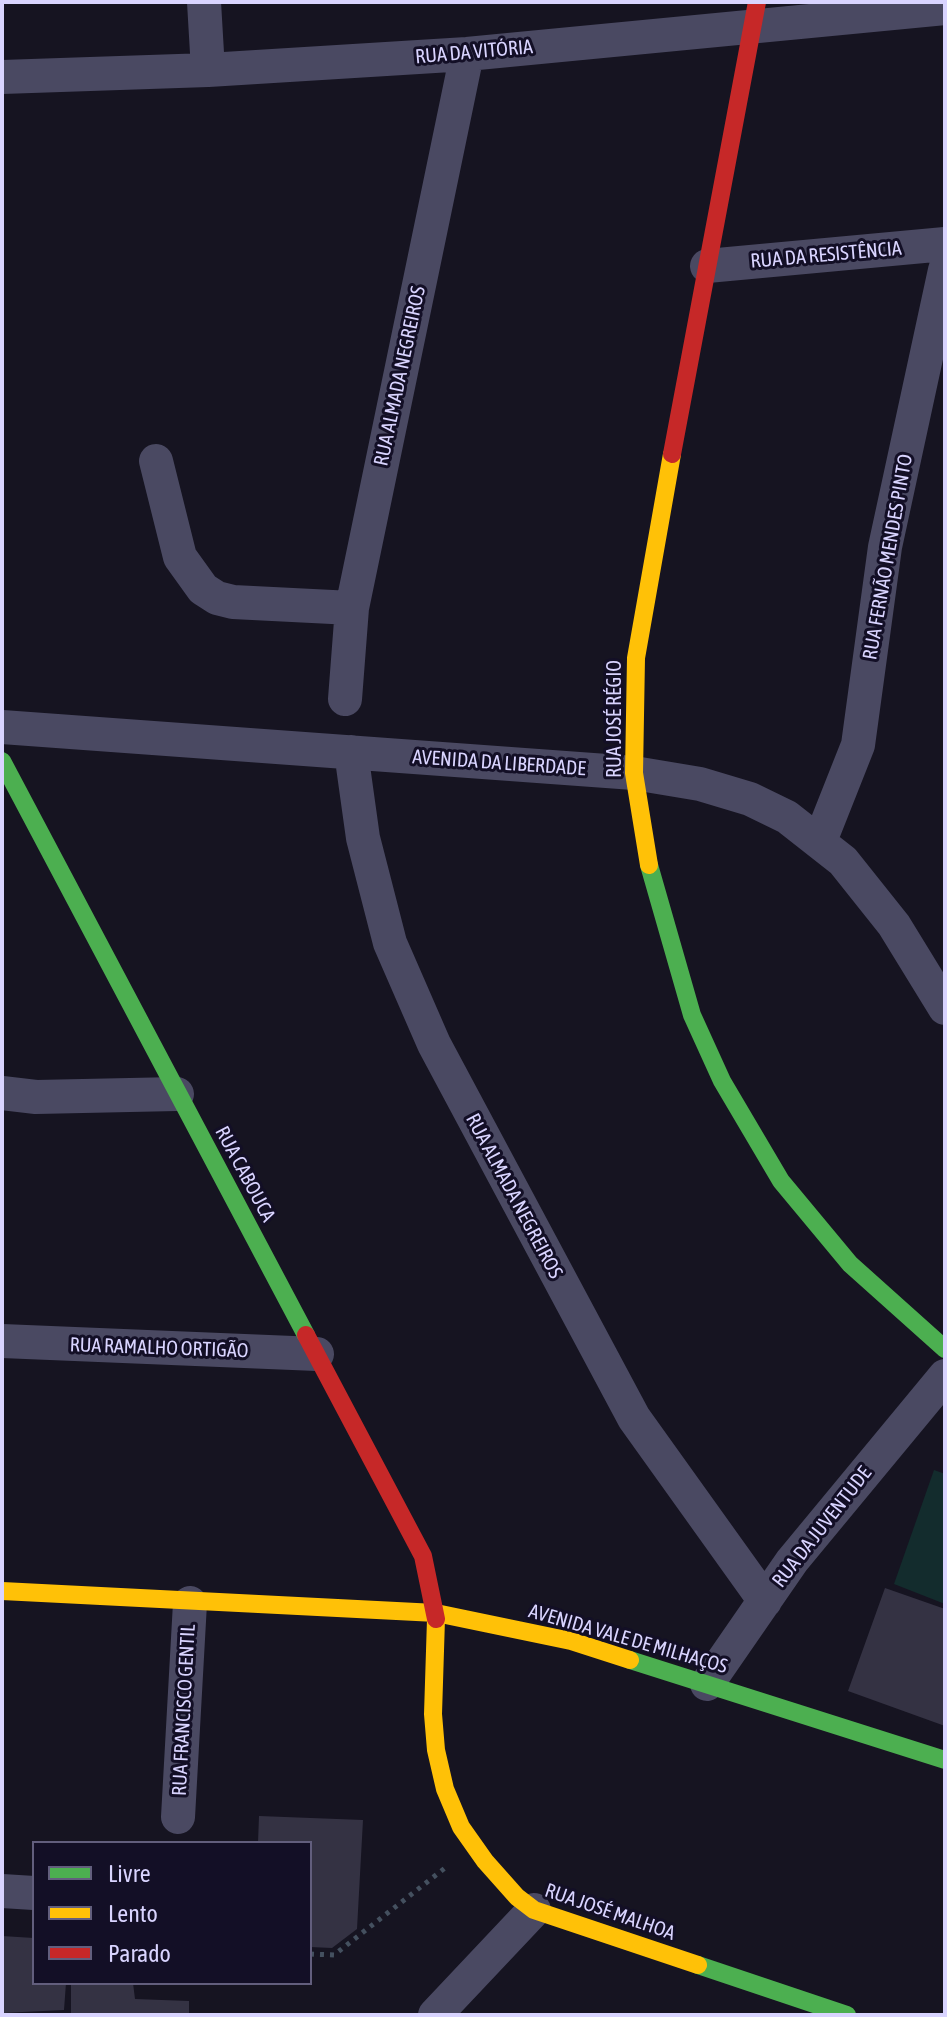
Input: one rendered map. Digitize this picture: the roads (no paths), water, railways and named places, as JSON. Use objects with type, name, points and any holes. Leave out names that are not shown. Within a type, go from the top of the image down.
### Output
[{"type":"street","points":[[204,2],[208,70]]},
{"type":"street","name":"RUA DA VITÓRIA","points":[[2,77],[208,70],[467,54],[755,15],[945,8]]},
{"type":"street","name":"RUA JOSÉ RÉGIO","points":[[755,15],[636,658],[634,773],[645,851],[664,928],[692,1015],[722,1081],[781,1181],[850,1264],[945,1349]]},
{"type":"street","name":"RUA ALMADA NEGREIROS","points":[[345,699],[352,608],[467,54]]},
{"type":"street","name":"RUA DA RESISTÊNCIA","points":[[707,266],[945,244]]},
{"type":"street","name":"RUA FERNÃO MENDES PINTO","points":[[820,841],[858,745],[885,547],[945,270]]},
{"type":"street","points":[[156,461],[180,557],[203,589],[233,602],[352,608]]},
{"type":"street","name":"AVENIDA DA LIBERDADE","points":[[2,727],[634,773],[700,784],[750,799],[787,817],[820,841],[870,892],[945,1008]]},
{"type":"street","name":"RUA ALMADA NEGREIROS","points":[[351,752],[363,838],[390,943],[428,1031],[634,1418],[765,1601]]},
{"type":"street","name":"RUA CABOUCA","points":[[2,761],[423,1556],[436,1613]]},
{"type":"street","points":[[2,1093],[36,1097],[177,1094]]},
{"type":"street","name":"RUA RAMALHO ORTIGÃO","points":[[2,1341],[317,1354]]},
{"type":"street","name":"RUA DA JUVENTUDE","points":[[707,1684],[810,1539],[945,1376]]},
{"type":"street","name":"AVENIDA VALE DE MILHAÇOS","points":[[2,1591],[190,1603],[436,1613],[571,1641],[945,1760]]},
{"type":"street","name":"RUA FRANCISCO GENTIL","points":[[178,1817],[190,1603]]},
{"type":"street","name":"RUA JOSÉ MALHOA","points":[[436,1613],[433,1714],[436,1750],[445,1789],[474,1845],[517,1897],[534,1910],[847,2015]]},
{"type":"street","points":[[2,1891],[32,1893]]},
{"type":"street","points":[[435,2015],[534,1910]]}]
